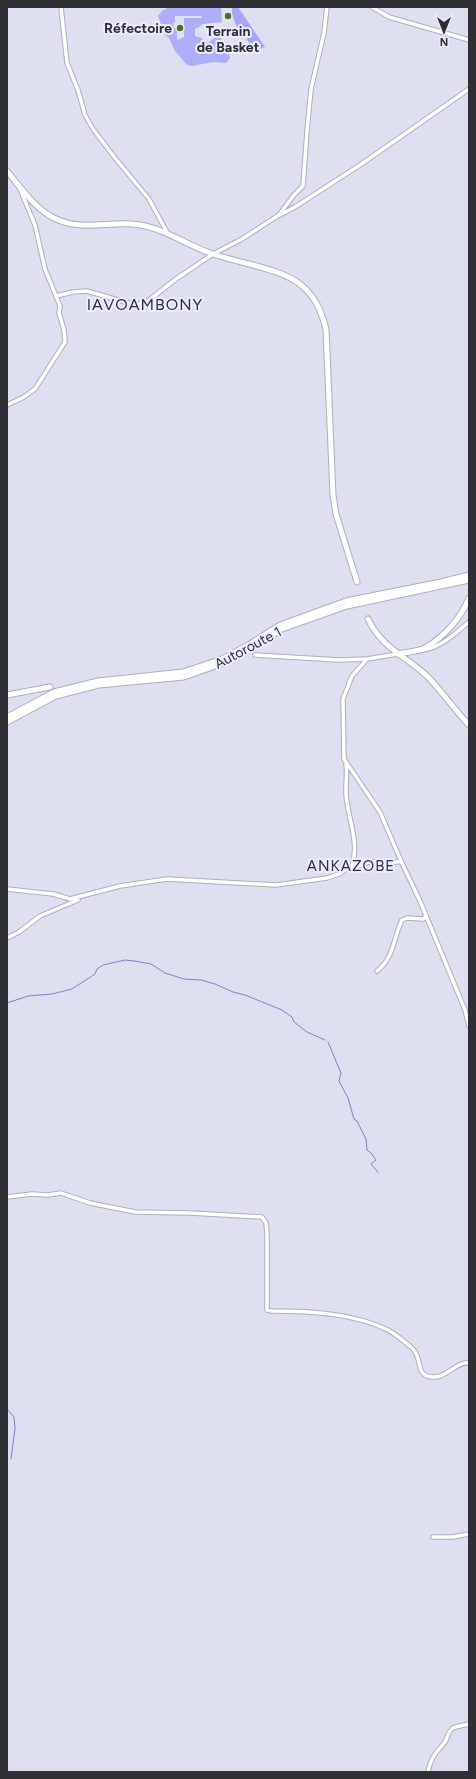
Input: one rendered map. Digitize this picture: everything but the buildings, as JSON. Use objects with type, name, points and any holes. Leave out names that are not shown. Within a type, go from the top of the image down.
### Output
[{"type":"main road","points":[[7,171],[31,199],[57,220],[81,226],[140,225],[169,235],[213,254],[287,276],[301,284],[311,294],[318,304],[326,329],[334,506],[357,582]]},
{"type":"main road","name":"Autoroute 1","points":[[7,717],[54,692],[98,681],[183,672],[215,661],[250,644],[280,625],[346,601],[469,575]]},
{"type":"main road","name":"Autoroute 1","points":[[7,722],[56,696],[99,685],[184,677],[224,663],[249,650],[282,629],[347,606],[469,580]]},
{"type":"main road","points":[[397,654],[424,648],[443,635],[460,616],[469,598]]},
{"type":"main road","points":[[368,619],[378,637],[397,654],[414,665],[429,678],[469,725]]},
{"type":"main road","points":[[7,695],[50,688]]},
{"type":"street","points":[[61,7],[67,63],[78,90],[85,115],[93,129],[115,158],[149,199],[169,235]]},
{"type":"street","points":[[279,215],[303,186],[306,131],[311,89],[324,33],[326,7]]},
{"type":"street","points":[[372,7],[389,17],[469,40]]},
{"type":"street","points":[[56,296],[73,292],[87,291],[135,305],[148,301],[176,279],[213,254],[242,239],[279,215],[295,207],[360,165],[469,89]]},
{"type":"street","points":[[7,405],[24,397],[35,389],[65,342],[64,330],[59,313],[60,306],[45,268],[36,225],[19,185]]},
{"type":"street","points":[[414,651],[428,650],[443,643],[469,622]]},
{"type":"street","points":[[255,655],[339,660],[367,659],[397,654]]},
{"type":"street","points":[[352,866],[356,850],[352,822],[346,801],[347,769],[344,759],[343,699],[352,676],[367,659]]},
{"type":"street","points":[[344,759],[380,812],[426,916],[465,1010],[469,1026]]},
{"type":"street","points":[[7,889],[53,894],[70,899],[80,898],[120,886],[167,879],[276,885],[293,884],[327,878],[339,874],[352,866],[357,867],[371,862],[392,863],[401,861]]},
{"type":"street","points":[[7,938],[19,932],[40,916],[80,898]]},
{"type":"street","points":[[377,971],[385,964],[390,955],[402,920],[407,918],[423,919],[426,916]]},
{"type":"street","points":[[7,1198],[32,1194],[48,1195],[61,1193],[90,1203],[135,1212],[262,1217],[266,1224],[267,1234],[267,1310],[272,1312],[313,1313],[373,1324],[390,1331],[416,1352],[419,1357],[420,1369],[422,1373],[428,1376],[437,1377],[460,1365],[469,1363]]},
{"type":"street","points":[[434,1537],[453,1537],[469,1534]]},
{"type":"street","points":[[428,1772],[430,1761],[453,1728],[469,1724]]},
{"type":"shaded area","points":[[169,7],[221,7],[222,22],[202,24],[195,29],[195,36],[202,38],[203,42],[208,43],[214,38],[222,35],[220,43],[222,48],[228,49],[230,58],[226,63],[213,62],[192,66],[187,65],[175,51],[169,38],[165,35],[158,16],[162,11]],"holes":[[[175,16],[201,16],[202,18],[184,18],[184,37],[177,40],[177,28],[174,28],[173,23],[175,22]]]},
{"type":"shaded area","points":[[232,7],[238,7],[265,47],[254,51],[242,31],[238,30],[232,15]]},
{"type":"waterway","points":[[7,1003],[28,996],[52,994],[72,989],[95,974],[97,969],[103,965],[125,960],[134,961],[151,964],[165,973],[184,979],[201,980],[215,984],[282,1010],[292,1017],[294,1022],[307,1032],[325,1040]]},
{"type":"waterway","points":[[328,1042],[341,1073],[339,1081],[348,1098],[354,1119],[357,1121],[366,1139],[367,1150],[376,1160],[371,1164],[378,1172]]},
{"type":"waterway","points":[[7,1409],[14,1417],[15,1428],[11,1459]]},
{"type":"place","name":"Terrain de Basket","points":[[228,16]]},
{"type":"place","name":"Réfectoire","points":[[180,28]]},
{"type":"district","name":"IAVOAMBONY","points":[[145,304]]},
{"type":"district","name":"ANKAZOBE","points":[[351,866]]}]
